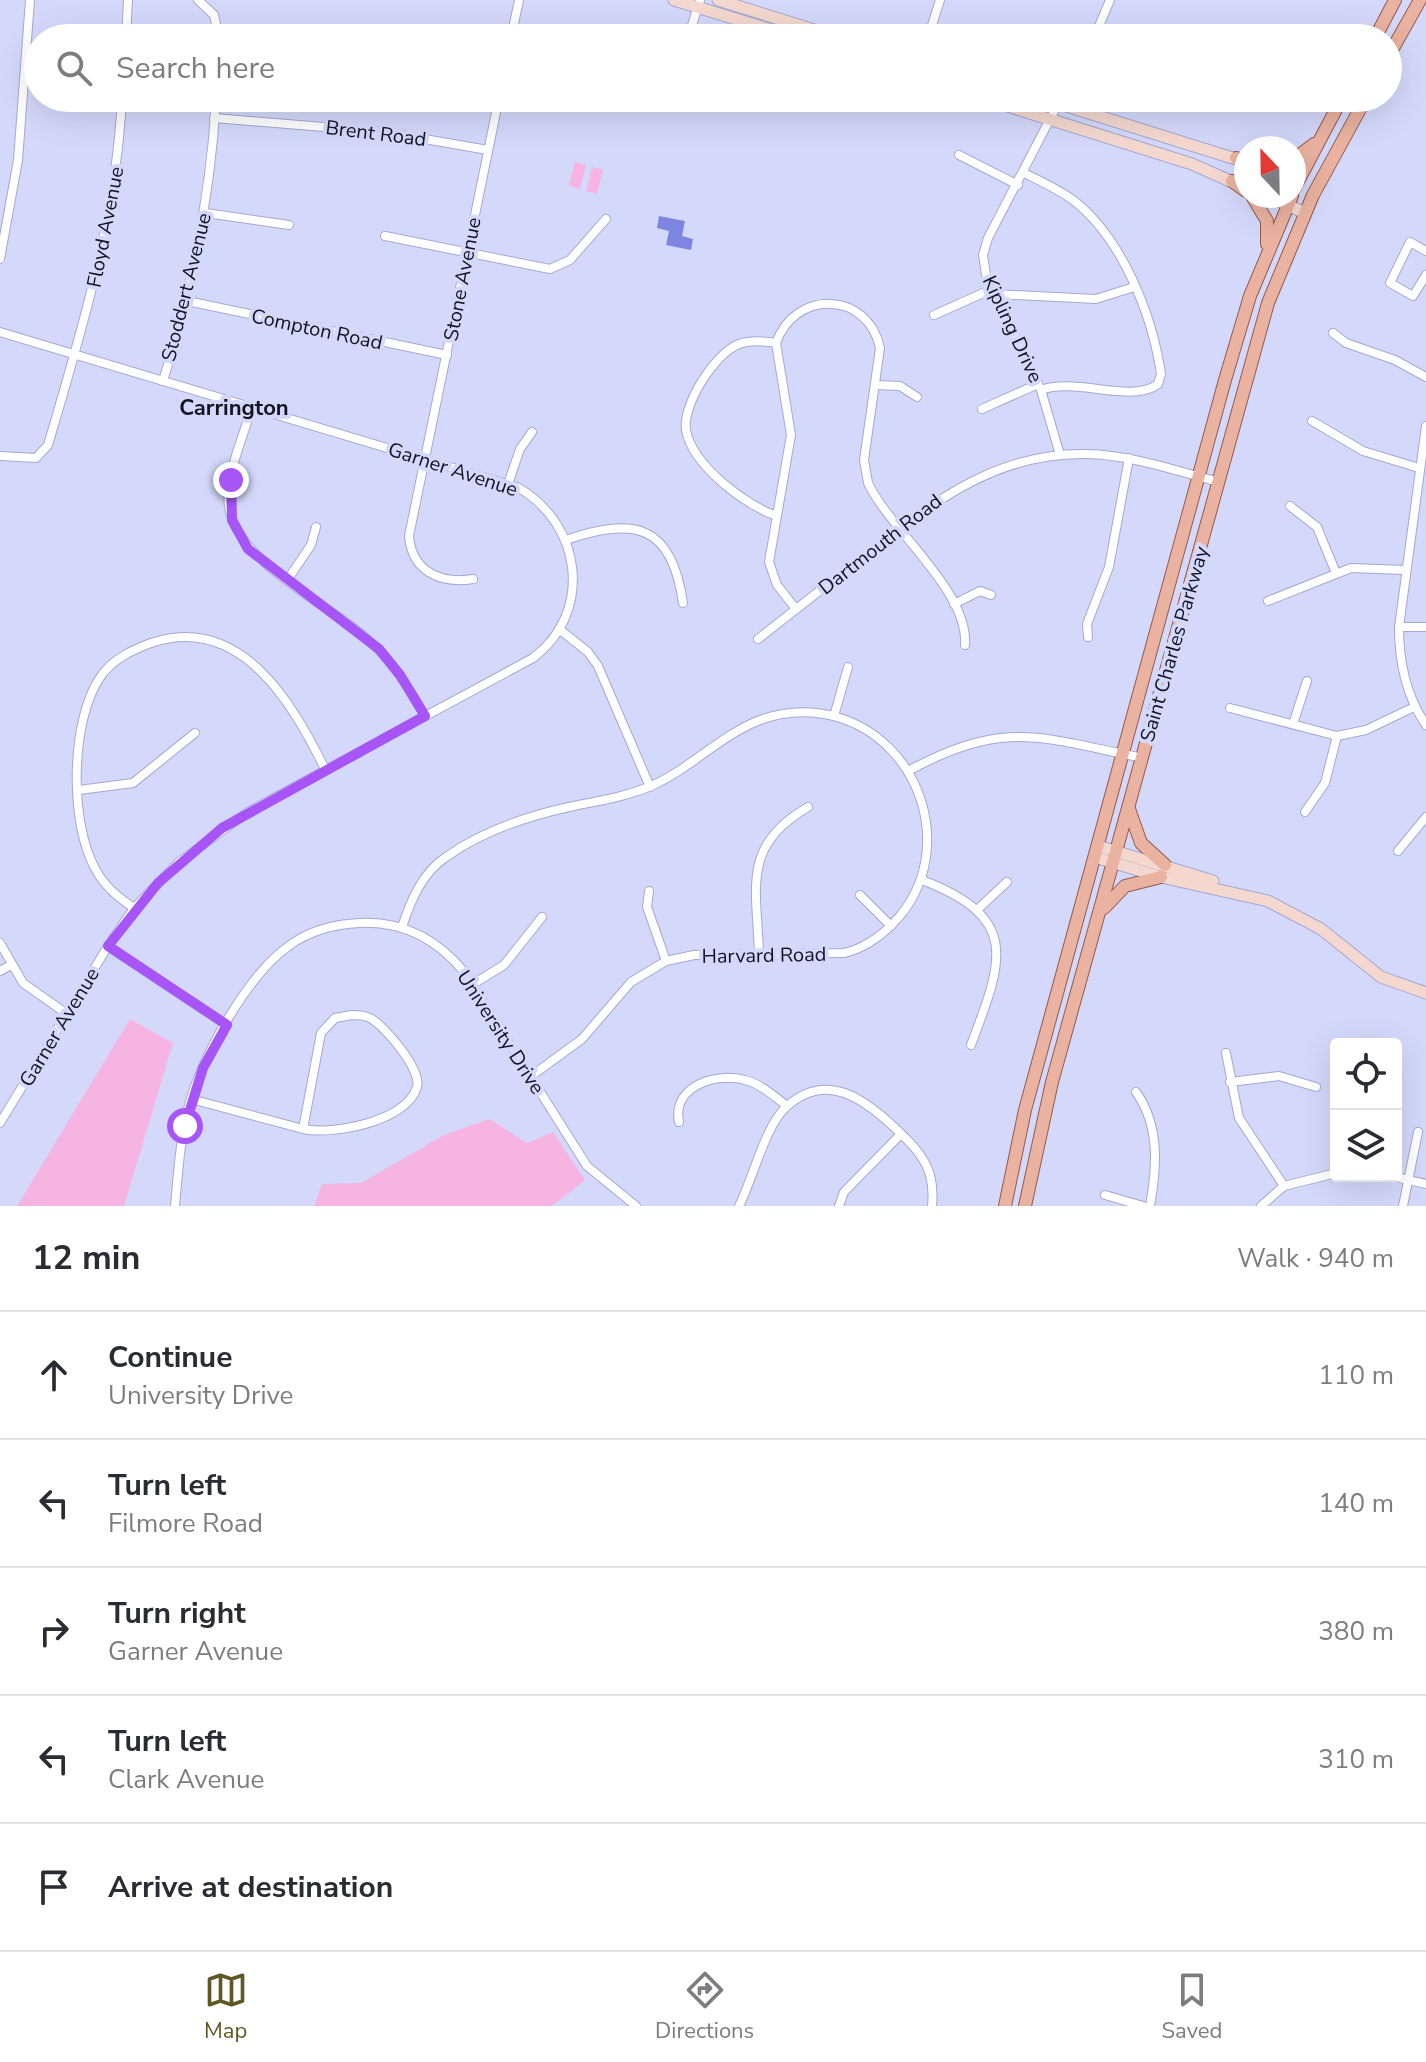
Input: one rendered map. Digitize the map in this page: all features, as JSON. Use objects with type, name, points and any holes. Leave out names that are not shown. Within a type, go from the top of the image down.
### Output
[{"type":"main road","points":[[674,0],[699,4],[757,24]]},
{"type":"main road","points":[[718,0],[795,24]]},
{"type":"main road","points":[[1382,24],[1395,0]]},
{"type":"main road","points":[[1402,32],[1420,0]]},
{"type":"main road","points":[[1025,112],[1192,164],[1232,181]]},
{"type":"main road","points":[[1094,112],[1234,157]]},
{"type":"main road","points":[[1306,165],[1335,112]]},
{"type":"main road","name":"Saint Charles Parkway","points":[[1025,1206],[1037,1137],[1268,303],[1313,195],[1358,112]]},
{"type":"main road","points":[[1306,151],[1324,133]]},
{"type":"main road","points":[[1306,192],[1313,195]]},
{"type":"main road","points":[[1259,208],[1267,221],[1267,255]]},
{"type":"main road","name":"Saint Charles Parkway","points":[[1005,1206],[1015,1148],[1240,325],[1287,208]]},
{"type":"main road","points":[[1299,208],[1305,213]]},
{"type":"main road","points":[[1129,808],[1141,843],[1163,871]]},
{"type":"main road","points":[[1096,851],[1243,893],[1306,920],[1391,982],[1426,993]]},
{"type":"main road","points":[[1100,914],[1125,886],[1163,871]]},
{"type":"street","points":[[28,24],[30,0]]},
{"type":"street","points":[[127,24],[128,0]]},
{"type":"street","points":[[198,0],[214,15],[216,24]]},
{"type":"street","points":[[514,24],[519,0]]},
{"type":"street","points":[[932,24],[940,0]]},
{"type":"street","points":[[1100,24],[1110,0]]},
{"type":"street","points":[[693,24],[699,4]]},
{"type":"street","points":[[0,259],[19,150],[24,82]]},
{"type":"street","name":"Floyd Avenue","points":[[0,456],[33,458],[44,451],[75,354],[104,245],[117,165],[121,112]]},
{"type":"street","name":"Stoddert Avenue","points":[[163,381],[187,301],[206,213],[215,112]]},
{"type":"street","name":"Stone Avenue","points":[[473,579],[439,579],[422,567],[412,551],[410,522],[496,112]]},
{"type":"street","name":"Kipling Drive","points":[[1054,112],[985,247],[983,262],[993,292],[1039,387],[1060,455]]},
{"type":"street","name":"Brent Road","points":[[214,118],[384,132],[488,150]]},
{"type":"street","points":[[959,155],[1018,185]]},
{"type":"street","points":[[982,409],[1039,387],[1063,384],[1144,391],[1158,384],[1159,361],[1134,287],[1112,246],[1078,204],[1024,173]]},
{"type":"street","points":[[206,213],[289,225]]},
{"type":"street","points":[[385,236],[550,269],[570,260],[606,219]]},
{"type":"street","points":[[1426,251],[1410,242],[1390,283],[1413,296],[1426,275]]},
{"type":"street","points":[[934,315],[993,292],[1096,299],[1134,287]]},
{"type":"street","name":"Compton Road","points":[[187,301],[447,355]]},
{"type":"street","points":[[796,609],[777,585],[769,562],[791,435],[776,343],[789,319],[801,309],[830,303],[846,306],[864,316],[878,338],[881,360],[864,469],[874,496],[954,604],[966,629],[965,645]]},
{"type":"street","name":"Garner Avenue","points":[[0,332],[508,484],[540,504],[566,540],[573,557],[574,585],[571,606],[559,629],[533,658],[325,769],[207,839],[179,862],[134,908],[0,1123]]},
{"type":"street","points":[[1333,333],[1346,343],[1395,360],[1426,377]]},
{"type":"street","points":[[776,343],[748,342],[729,350],[690,401],[686,425],[691,444],[702,460],[750,506],[777,516]]},
{"type":"street","points":[[876,385],[900,386],[917,397]]},
{"type":"street","points":[[252,407],[230,481],[230,509],[248,549],[379,649],[400,675],[425,716]]},
{"type":"street","points":[[1312,421],[1373,456],[1419,468]]},
{"type":"street","points":[[1426,426],[1399,627],[1400,656],[1414,707],[1426,725]]},
{"type":"street","points":[[508,484],[520,449],[532,432]]},
{"type":"street","name":"Dartmouth Road","points":[[758,639],[935,500],[973,479],[1031,459],[1060,455],[1129,458],[1219,482]]},
{"type":"street","points":[[1088,637],[1087,624],[1109,567],[1129,458]]},
{"type":"street","points":[[1290,506],[1317,527],[1336,573]]},
{"type":"street","points":[[566,540],[615,526],[650,535],[672,559],[683,603]]},
{"type":"street","points":[[288,579],[311,545],[316,527]]},
{"type":"street","points":[[1268,601],[1336,573],[1363,566],[1405,570]]},
{"type":"street","points":[[954,604],[980,591],[991,595]]},
{"type":"street","points":[[1399,627],[1426,627]]},
{"type":"street","points":[[559,629],[588,652],[598,666],[650,787]]},
{"type":"street","points":[[134,908],[109,888],[94,866],[79,826],[82,720],[101,676],[115,661],[140,647],[176,638],[226,645],[256,666],[298,717],[325,769]]},
{"type":"street","points":[[834,716],[848,667]]},
{"type":"street","points":[[1293,724],[1307,681]]},
{"type":"street","points":[[1230,708],[1337,736],[1366,730],[1414,707]]},
{"type":"street","name":"Harvard Road","points":[[402,927],[425,878],[457,849],[533,817],[650,787],[759,720],[794,712],[834,716],[870,731],[908,771],[926,816],[928,846],[922,880],[891,926],[867,944],[844,953],[694,955],[666,961],[634,980],[582,1039],[530,1077]]},
{"type":"street","points":[[79,790],[133,783],[195,733]]},
{"type":"street","points":[[908,771],[963,745],[1005,735],[1050,737],[1143,758]]},
{"type":"street","points":[[1305,812],[1325,783],[1337,736]]},
{"type":"street","points":[[759,955],[757,872],[761,849],[775,831],[808,807]]},
{"type":"street","points":[[1398,851],[1426,817]]},
{"type":"street","points":[[922,880],[959,896],[978,909],[990,926],[997,954],[986,1007],[971,1045]]},
{"type":"street","points":[[978,909],[1007,882]]},
{"type":"street","points":[[649,891],[649,913],[666,961]]},
{"type":"street","points":[[860,895],[891,926]]},
{"type":"street","points":[[473,984],[504,965],[542,917]]},
{"type":"street","name":"University Drive","points":[[175,1206],[191,1099],[203,1068],[227,1025],[268,964],[300,939],[341,924],[370,922],[402,927],[440,947],[473,984],[587,1166],[636,1206]]},
{"type":"street","points":[[0,943],[11,965],[29,989],[67,1014]]},
{"type":"street","points":[[108,946],[227,1025]]},
{"type":"street","points":[[0,971],[11,965]]},
{"type":"street","points":[[191,1099],[303,1129],[328,1132],[350,1128],[394,1111],[411,1099],[418,1085],[413,1067],[371,1019],[340,1017],[324,1029],[303,1129]]},
{"type":"street","points":[[1226,1053],[1230,1082],[1244,1131],[1284,1186]]},
{"type":"street","points":[[1230,1082],[1279,1076],[1316,1087]]},
{"type":"street","points":[[679,1122],[677,1110],[683,1097],[698,1085],[719,1078],[754,1083],[787,1106]]},
{"type":"street","points":[[739,1206],[774,1124],[787,1106],[820,1091],[850,1094],[863,1100],[901,1134],[926,1165],[932,1184],[932,1206]]},
{"type":"street","points":[[1136,1092],[1150,1116],[1154,1136],[1155,1176],[1150,1206]]},
{"type":"street","points":[[1403,1206],[1418,1132]]},
{"type":"street","points":[[839,1206],[840,1198],[849,1186],[901,1134]]},
{"type":"street","points":[[1261,1206],[1284,1186],[1330,1174]]},
{"type":"street","points":[[1402,1178],[1426,1184]]},
{"type":"street","points":[[1105,1195],[1143,1206]]},
{"type":"shaded area","points":[[575,162],[586,165],[580,189],[569,186]]},
{"type":"shaded area","points":[[592,167],[603,170],[597,194],[586,191]]},
{"type":"shaded area","points":[[130,1019],[173,1043],[124,1206],[17,1206]]},
{"type":"shaded area","points":[[490,1119],[527,1143],[553,1132],[585,1180],[552,1206],[314,1206],[322,1184],[361,1183],[444,1135]]},
{"type":"water","points":[[659,216],[685,221],[682,236],[693,239],[691,250],[666,245],[669,231],[657,228]]},
{"type":"district","name":"Carrington","points":[[234,407]]},
{"type":"route","points":[[185,1126],[203,1068],[227,1025],[108,946],[134,908],[158,883],[222,828],[425,716],[412,692],[379,649],[248,549],[232,520],[229,497],[231,480]]}]
